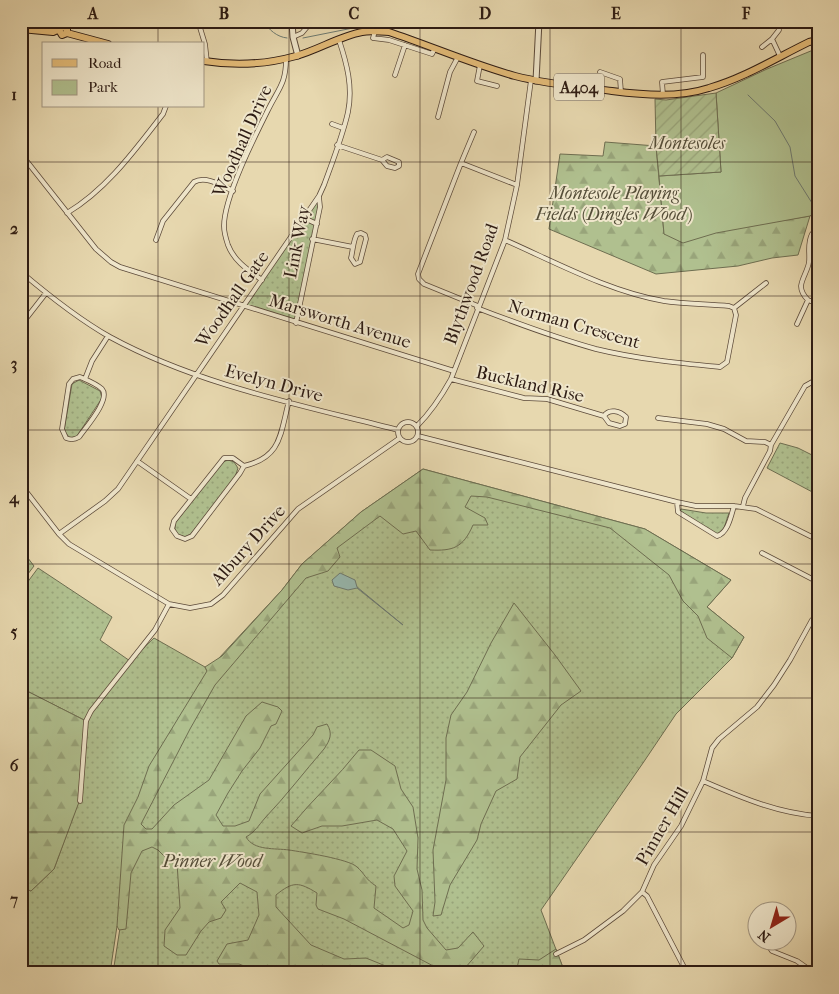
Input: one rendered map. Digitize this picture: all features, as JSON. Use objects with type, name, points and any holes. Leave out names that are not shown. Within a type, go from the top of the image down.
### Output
[{"type":"main road","points":[[21,29],[53,32],[64,27],[103,42]]},
{"type":"main road","name":"A404","points":[[205,62],[238,65],[263,64],[298,56],[362,32],[389,32],[480,65],[534,80],[621,92],[663,95],[686,94],[710,88],[734,79],[818,40]]},
{"type":"street","points":[[198,21],[204,42]]},
{"type":"street","points":[[292,21],[293,37],[298,56]]},
{"type":"street","points":[[293,37],[302,33],[312,21]]},
{"type":"street","points":[[534,80],[539,21]]},
{"type":"street","points":[[762,47],[779,30],[777,21]]},
{"type":"street","points":[[375,31],[373,38],[389,40],[432,54],[435,48]]},
{"type":"street","points":[[772,39],[780,56]]},
{"type":"street","name":"Woodhall Gate","points":[[59,534],[105,501],[118,489],[319,196],[348,112],[350,90],[346,63],[338,40]]},
{"type":"street","points":[[205,44],[205,62]]},
{"type":"street","points":[[395,75],[406,45]]},
{"type":"street","points":[[663,95],[662,82],[703,77],[703,56]]},
{"type":"street","points":[[438,117],[450,72],[458,57]]},
{"type":"street","name":"Woodhall Drive","points":[[262,280],[242,266],[234,256],[228,245],[224,227],[226,209],[247,155],[284,80],[286,59]]},
{"type":"street","points":[[480,65],[478,81],[497,86]]},
{"type":"street","points":[[600,72],[620,79],[621,92]]},
{"type":"street","name":"Blythwood Road","points":[[417,426],[442,396],[451,379],[505,240],[517,185],[534,80]]},
{"type":"street","points":[[68,213],[88,199],[125,162],[163,114],[165,108]]},
{"type":"street","points":[[332,124],[343,128]]},
{"type":"street","points":[[474,132],[461,163],[517,185]]},
{"type":"street","points":[[337,146],[382,160]]},
{"type":"street","name":"Marsworth Avenue","points":[[21,154],[96,249],[120,267],[454,371]]},
{"type":"street","name":"Norman Crescent","points":[[461,163],[418,274],[419,279],[424,284],[518,324],[596,349],[646,359],[720,367],[726,362],[736,315],[734,308]]},
{"type":"street","points":[[156,240],[163,221],[194,182],[199,179],[205,179],[233,191]]},
{"type":"street","name":"Link Way","points":[[296,322],[312,239],[317,224],[320,207],[319,196]]},
{"type":"street","points":[[304,218],[317,224]]},
{"type":"street","points":[[357,234],[365,235],[366,239],[358,264],[355,264],[351,258],[353,247],[357,234]]},
{"type":"street","points":[[812,234],[809,246],[809,261],[801,286],[802,295],[818,304]]},
{"type":"street","points":[[312,239],[353,247]]},
{"type":"street","points":[[505,240],[596,280],[664,301],[734,308],[765,284],[760,281]]},
{"type":"street","name":"Evelyn Drive","points":[[21,272],[46,293],[108,336],[139,352],[196,375],[398,430]]},
{"type":"street","points":[[21,326],[46,293]]},
{"type":"street","points":[[796,324],[808,300]]},
{"type":"street","points":[[85,379],[92,361],[108,336]]},
{"type":"street","points":[[80,377],[85,379],[102,388],[105,394],[104,401],[79,436],[70,440],[63,434],[62,429],[69,384],[73,379],[80,377]]},
{"type":"street","name":"Buckland Rise","points":[[451,379],[524,398],[547,399],[604,416],[609,423],[620,426],[627,422],[624,414],[611,410],[604,416]]},
{"type":"street","points":[[743,506],[770,451],[771,445],[805,386],[814,380],[818,381]]},
{"type":"street","points":[[244,466],[233,458],[224,458],[174,521],[172,529],[177,536],[185,538],[192,536],[240,474],[244,466],[258,462],[270,454],[278,442],[289,401]]},
{"type":"street","points":[[658,418],[707,424],[724,429],[746,441],[765,442],[771,445]]},
{"type":"street","points":[[405,422],[412,422],[417,426],[418,436],[412,442],[405,442],[400,438],[398,430],[405,422]]},
{"type":"street","points":[[418,436],[677,502],[696,506],[743,506],[762,512],[818,540]]},
{"type":"street","name":"Albury Drive","points":[[21,485],[59,534],[70,544],[169,604],[190,608],[211,604],[223,595],[298,509],[400,438]]},
{"type":"street","points":[[137,461],[191,500]]},
{"type":"street","points":[[677,502],[678,512],[717,536],[720,536],[725,531],[734,506]]},
{"type":"street","points":[[762,553],[818,582]]},
{"type":"street","points":[[80,801],[86,721],[91,710],[155,630],[169,604]]},
{"type":"street","name":"Pinner Hill","points":[[556,954],[584,940],[623,911],[642,892],[654,865],[680,826],[703,781],[712,748],[719,739],[757,707],[786,666],[812,620],[818,616]]},
{"type":"street","points":[[703,781],[740,797],[786,812],[818,816]]},
{"type":"street","points":[[642,892],[646,896],[687,973]]},
{"type":"street","points":[[774,952],[797,961],[814,973]]},
{"type":"green space","points":[[818,48],[818,209],[810,216],[716,233],[683,243],[664,234],[659,176],[721,172],[716,93]]},
{"type":"green space","name":"Montesoles","points":[[716,93],[721,172],[659,176],[655,99],[666,100]]},
{"type":"green space","name":"Montesole Playing Fields (Dingles Wood)","points":[[605,142],[656,146],[664,234],[724,230],[810,216],[798,255],[772,258],[738,266],[656,274],[549,229],[560,154],[603,156]]},
{"type":"green space","points":[[319,196],[320,207],[296,323],[244,306]]},
{"type":"green space","points":[[79,380],[100,391],[102,398],[77,436],[70,438],[64,431],[72,384]]},
{"type":"green space","points":[[780,443],[798,448],[818,458],[818,495],[767,468]]},
{"type":"green space","points":[[228,460],[234,462],[238,468],[235,477],[191,534],[185,537],[178,535],[175,523],[223,462]]},
{"type":"green space","points":[[423,469],[645,529],[731,580],[707,607],[744,637],[732,658],[676,714],[541,910],[565,973],[113,973],[120,928],[117,926],[110,973],[21,973],[21,887],[31,891],[54,869],[77,806],[86,721],[21,688],[21,591],[38,568],[112,617],[100,640],[130,661],[154,638],[205,667],[207,671],[282,590],[302,564],[361,512]]},
{"type":"green space","name":"Pinner Wood","points":[[423,469],[645,529],[731,580],[707,607],[744,637],[732,658],[707,638],[698,616],[683,601],[669,575],[610,528],[487,497],[471,496],[465,507],[485,518],[488,525],[473,525],[465,539],[451,549],[430,550],[416,531],[403,534],[380,516],[337,548],[340,557],[328,571],[306,578],[215,685],[141,824],[146,829],[152,829],[174,805],[209,780],[246,716],[262,702],[278,707],[282,711],[276,724],[271,726],[260,748],[242,771],[216,815],[223,826],[235,826],[249,821],[260,794],[313,735],[317,727],[327,724],[330,737],[324,749],[288,793],[256,829],[246,837],[259,847],[314,854],[352,864],[376,886],[374,908],[403,928],[409,925],[413,911],[395,886],[394,876],[407,851],[393,829],[377,820],[342,826],[322,826],[302,833],[291,826],[359,750],[371,750],[395,766],[401,789],[413,807],[418,838],[417,869],[422,890],[423,920],[427,928],[446,950],[458,948],[473,932],[484,946],[465,968],[464,973],[444,973],[344,919],[318,909],[316,905],[317,893],[301,885],[292,885],[276,895],[276,907],[311,945],[344,959],[366,958],[403,973],[262,973],[239,964],[219,964],[217,961],[227,944],[248,940],[259,915],[257,892],[240,883],[221,902],[226,910],[221,918],[209,922],[186,955],[177,955],[164,946],[165,930],[180,908],[177,863],[152,847],[142,851],[131,873],[126,929],[119,930],[117,926],[124,825],[138,797],[149,766],[207,671],[205,667],[222,656],[282,590],[302,564],[361,512]]},
{"type":"green space","points":[[681,509],[706,513],[729,513],[723,531],[720,534],[716,534],[680,511]]},
{"type":"green space","points":[[21,549],[34,566],[21,583]]},
{"type":"green space","points":[[514,603],[581,691],[561,705],[520,757],[517,779],[496,791],[481,824],[477,840],[450,885],[441,915],[433,916],[435,902],[433,850],[446,780],[446,738],[451,715],[467,692],[491,643]]},
{"type":"green space","points":[[21,688],[86,721],[82,794],[54,869],[31,891],[21,887]]},
{"type":"green space","points":[[556,949],[565,973],[516,973],[519,959],[539,960]]},
{"type":"water","points":[[340,573],[355,580],[357,587],[403,625],[357,588],[348,590],[334,586],[332,580]]},
{"type":"waterway","points":[[263,21],[273,33],[287,38]]},
{"type":"waterway","points":[[303,38],[378,23],[380,21]]},
{"type":"waterway","points":[[748,95],[775,121],[790,147],[795,176],[812,203]]}]
